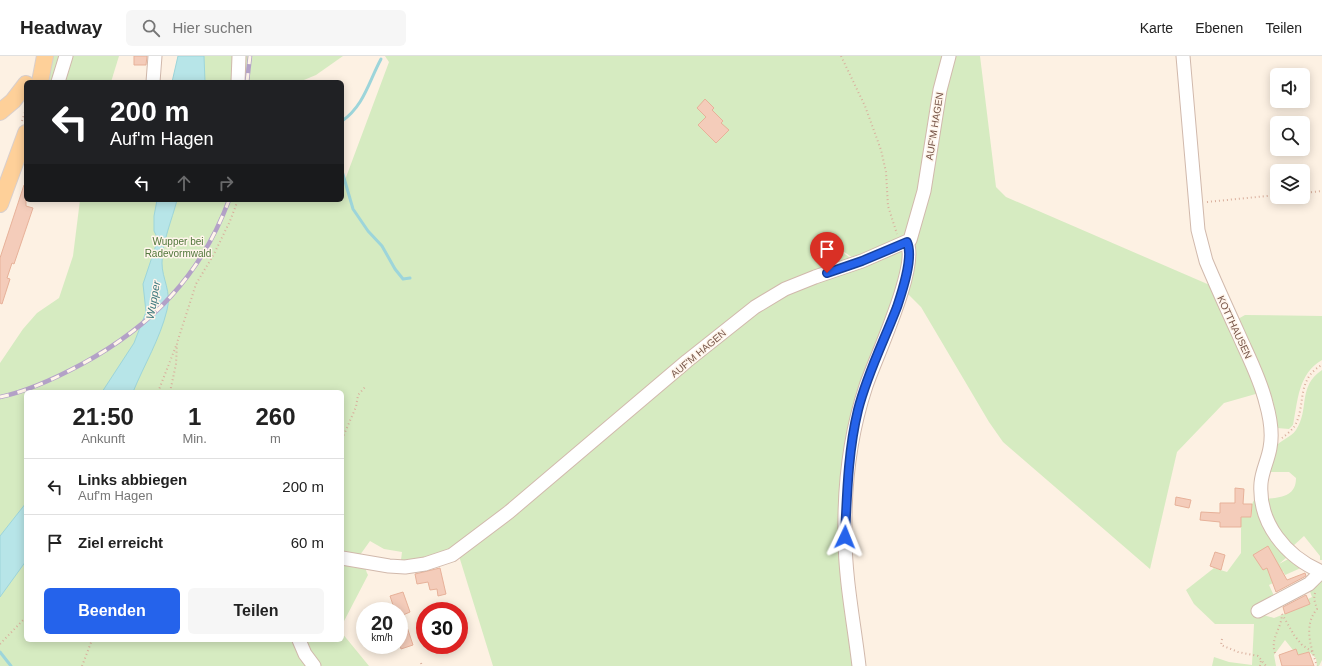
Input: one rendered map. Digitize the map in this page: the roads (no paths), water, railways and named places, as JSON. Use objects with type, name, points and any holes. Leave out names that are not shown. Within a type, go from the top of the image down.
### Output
[{"type":"main road","points":[[40,80],[45,59]]},
{"type":"main road","points":[[29,80],[45,59]]},
{"type":"main road","points":[[0,112],[13,101],[24,87]]},
{"type":"main road","points":[[0,204],[24,138]]},
{"type":"street","points":[[59,80],[66,56]]},
{"type":"street","points":[[153,80],[154,56]]},
{"type":"street","points":[[238,80],[239,56]]},
{"type":"street","name":"AUF'M HAGEN","points":[[344,558],[356,559],[389,566],[405,567],[425,564],[452,555],[509,512],[687,361],[755,307],[785,289],[903,244],[911,238],[924,191],[940,90],[949,56]]},
{"type":"street","name":"KOTTHAUSEN","points":[[1183,56],[1198,230],[1206,261],[1263,392],[1270,424],[1270,448],[1261,481],[1261,500],[1265,516],[1274,532],[1285,546],[1307,565],[1322,572],[1309,584],[1258,611]]},
{"type":"street","points":[[859,666],[845,537],[851,454],[859,409],[901,295],[910,260],[910,247],[903,244]]},
{"type":"street","points":[[300,642],[305,654],[314,666]]},
{"type":"water","points":[[178,56],[204,56],[205,80],[172,80]]},
{"type":"water","name":"Wupper","points":[[157,202],[176,202],[165,239],[162,255],[162,269],[168,291],[168,303],[164,321],[134,390],[103,390],[134,343],[146,312],[143,284],[158,239],[154,231],[154,216]]},
{"type":"water","points":[[24,506],[24,564],[0,597],[0,536]]},
{"type":"waterway","points":[[344,120],[350,115],[361,101],[381,59]]},
{"type":"waterway","points":[[344,178],[353,209],[368,231],[382,246],[395,269],[403,279],[410,278]]},
{"type":"waterway","points":[[0,652],[11,666]]},
{"type":"railway","points":[[247,80],[250,56]]},
{"type":"railway","points":[[24,390],[42,384],[82,364],[131,333],[152,315],[189,275],[218,227],[228,202]]},
{"type":"railway","points":[[0,397],[24,390]]},
{"type":"park label","name":"Wupper bei Radevormwald","points":[[178,246]]}]
